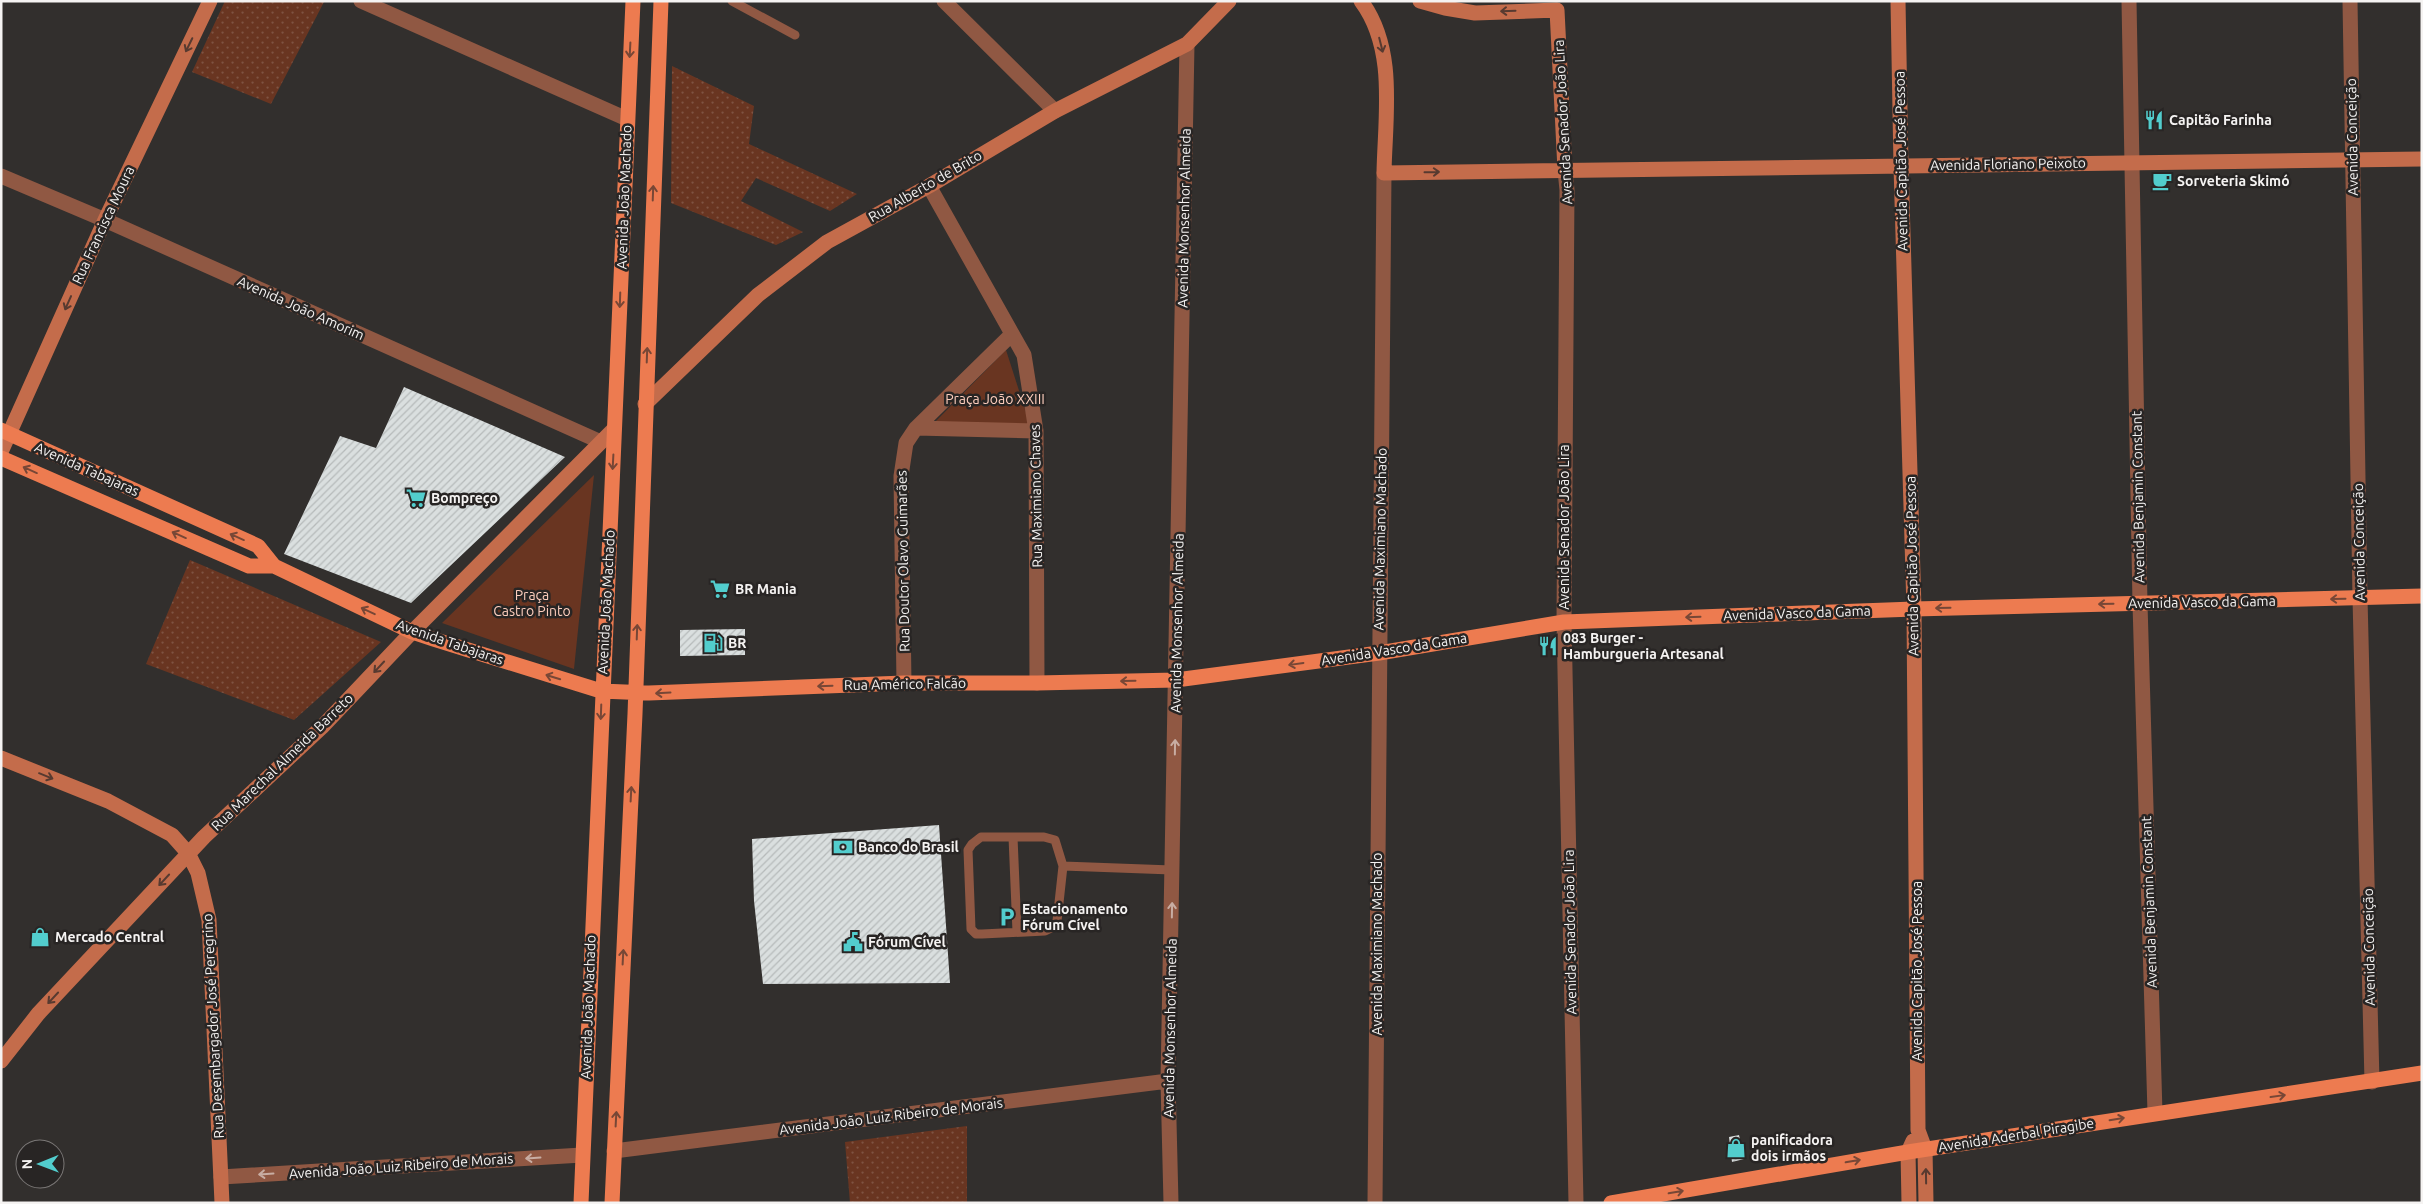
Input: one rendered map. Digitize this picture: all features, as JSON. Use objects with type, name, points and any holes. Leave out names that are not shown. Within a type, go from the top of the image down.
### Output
[{"type":"main road","name":"Avenida João Machado","points":[[580,1203],[601,691],[633,1]]},
{"type":"main road","name":"Avenida João Machado","points":[[612,1203],[635,692],[661,1]]},
{"type":"main road","name":"Avenida Tabajaras","points":[[6,432],[258,546],[274,566]]},
{"type":"main road","name":"Avenida Tabajaras","points":[[1,458],[249,566],[274,566],[412,632],[601,691],[635,692]]},
{"type":"main road","name":"Avenida Vasco da Gama","points":[[1176,680],[1379,653],[1564,622],[1914,608],[2422,596]]},
{"type":"main road","name":"Rua Américo Falcão","points":[[635,692],[904,683],[1176,680]]},
{"type":"main road","name":"Avenida Aderbal Piragibe","points":[[1611,1203],[1925,1149],[2422,1073]]},
{"type":"street","name":"Rua Francisca Moura","points":[[1,452],[6,432],[210,1]]},
{"type":"street","points":[[361,1],[627,119]]},
{"type":"street","points":[[944,1],[1055,111]]},
{"type":"street","name":"Rua Alberto de Brito","points":[[645,404],[758,295],[791,267],[827,242],[929,186],[1055,111],[1186,44],[1229,1]]},
{"type":"street","name":"Avenida Maximiano Machado","points":[[1361,1],[1370,13],[1385,61],[1375,1203]]},
{"type":"street","points":[[1420,1],[1475,13],[1557,5]]},
{"type":"street","name":"Avenida Capitão José Pessoa","points":[[1898,1],[1900,166],[1914,608],[1918,1130],[1925,1149],[1926,1203]]},
{"type":"street","name":"Avenida Benjamin Constant","points":[[2129,1],[2140,604],[2155,1113]]},
{"type":"street","name":"Avenida Conceição","points":[[2350,1],[2360,598],[2372,1082]]},
{"type":"street","name":"Avenida Senador João Lira","points":[[1557,5],[1567,200],[1564,622],[1576,1203]]},
{"type":"street","name":"Avenida Monsenhor Almeida","points":[[1171,1203],[1168,1081],[1186,44]]},
{"type":"street","name":"Avenida Floriano Peixoto","points":[[1384,173],[2422,159]]},
{"type":"street","name":"Avenida João Amorim","points":[[1,176],[105,220],[601,442]]},
{"type":"street","name":"Rua Maximiano Chaves","points":[[929,186],[1024,355],[1036,431],[1037,683]]},
{"type":"street","name":"Rua Doutor Olavo Guimarães","points":[[904,683],[901,476],[906,443],[916,428],[1012,334]]},
{"type":"street","points":[[916,428],[1036,431]]},
{"type":"street","name":"Rua Marechal Almeida Barreto","points":[[1,1061],[38,1014],[188,853],[322,727],[412,632],[614,429]]},
{"type":"street","name":"Rua Desembargador José Peregrino","points":[[1,758],[108,801],[172,835],[188,853],[198,873],[208,920],[222,1203]]},
{"type":"street","name":"Avenida João Luiz Ribeiro de Morais","points":[[614,1151],[1168,1081]]},
{"type":"street","name":"Avenida Capitão José Pessoa","points":[[1909,1203],[1908,1152],[1918,1130]]},
{"type":"street","name":"Avenida João Luiz Ribeiro de Morais","points":[[221,1177],[582,1155]]},
{"type":"lane","points":[[732,1],[795,35]]},
{"type":"lane","points":[[981,837],[1044,837],[1055,840],[1063,866],[1057,922],[1053,927],[1045,931],[976,934],[971,929],[968,850],[981,837]]},
{"type":"lane","points":[[1013,838],[1017,932]]},
{"type":"lane","points":[[1063,866],[1172,870]]},
{"type":"green space","points":[[225,1],[324,2],[271,104],[192,72]]},
{"type":"green space","points":[[672,66],[754,106],[749,144],[857,194],[830,211],[756,178],[741,201],[803,232],[776,245],[671,203]]},
{"type":"green space","name":"Praça João XXIII","points":[[1006,350],[1030,425],[935,422]]},
{"type":"green space","name":"Praça Castro Pinto","points":[[594,475],[574,669],[442,623]]},
{"type":"green space","points":[[190,560],[381,642],[294,720],[146,664]]},
{"type":"green space","points":[[967,1126],[967,1203],[850,1203],[845,1142]]},
{"type":"building","name":"Bompreço","points":[[404,387],[565,457],[411,603],[284,554],[340,436],[376,448]]},
{"type":"building","name":"BR","points":[[745,629],[745,655],[680,656],[680,630]]},
{"type":"building","name":"Fórum Cível","points":[[939,825],[950,983],[763,984],[754,901],[752,839]]},
{"type":"building","name":"panificadora dois irmãos","points":[[1739,1135],[1744,1159],[1732,1162],[1729,1137]]},
{"type":"place","name":"Capitão Farinha","points":[[2154,120]]},
{"type":"place","name":"Sorveteria Skimó","points":[[2162,181]]},
{"type":"place","name":"Bompreço","points":[[416,498]]},
{"type":"place","name":"BR Mania","points":[[720,589]]},
{"type":"place","name":"BR","points":[[713,643]]},
{"type":"place","name":"083 Burger - Hamburgueria Artesanal","points":[[1548,646]]},
{"type":"place","name":"Banco do Brasil","points":[[843,847]]},
{"type":"place","name":"Estacionamento Fórum Cível","points":[[1007,917]]},
{"type":"place","name":"Mercado Central","points":[[40,937]]},
{"type":"place","name":"Fórum Cível","points":[[853,942]]},
{"type":"place","name":"panificadora dois irmãos","points":[[1736,1148]]}]
